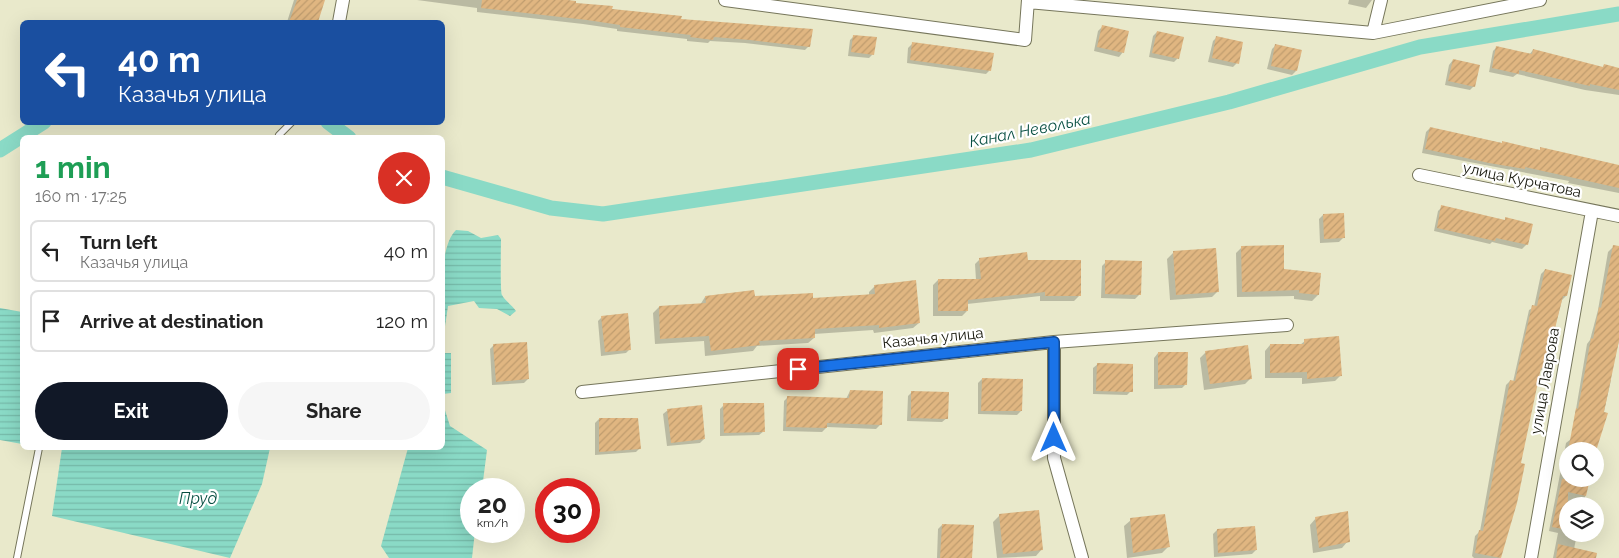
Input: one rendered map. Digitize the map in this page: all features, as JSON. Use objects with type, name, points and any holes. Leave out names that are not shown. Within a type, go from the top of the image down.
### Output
[{"type":"street","points":[[339,20],[343,0]]},
{"type":"street","points":[[1373,33],[1381,0]]},
{"type":"street","points":[[733,1],[1025,40],[1028,1],[1373,33],[1540,0]]},
{"type":"street","name":"улица Курчатова","points":[[1419,175],[1619,216]]},
{"type":"street","name":"улица Лаврова","points":[[1531,558],[1592,211]]},
{"type":"street","name":"Казачья улица","points":[[582,392],[1054,342],[1288,325]]},
{"type":"street","points":[[1054,342],[1054,458],[1082,558]]},
{"type":"lane","points":[[278,135],[289,125]]},
{"type":"lane","points":[[17,558],[39,450]]},
{"type":"water","points":[[456,230],[468,231],[481,238],[498,235],[501,239],[501,292],[503,297],[516,311],[510,316],[497,309],[479,308],[474,301],[448,306],[445,326],[445,256],[450,239]]},
{"type":"water","points":[[0,308],[20,312],[20,444],[0,440]]},
{"type":"water","points":[[445,353],[451,353],[451,393],[445,394]]},
{"type":"water","points":[[445,410],[450,426],[487,450],[483,478],[460,478],[460,543],[474,543],[472,558],[389,558],[381,546],[407,450],[445,450]]},
{"type":"water","name":"Пруд","points":[[62,450],[270,450],[262,484],[230,558],[52,516]]},
{"type":"building","points":[[297,0],[325,0],[319,20],[290,20]]},
{"type":"building","points":[[482,0],[568,0],[576,1],[576,3],[613,6],[612,9],[682,16],[681,19],[813,29],[810,47],[714,37],[713,40],[690,37],[691,35],[620,27],[620,25],[587,20],[481,8]]},
{"type":"building","points":[[1102,25],[1129,31],[1124,53],[1097,47]]},
{"type":"building","points":[[1157,31],[1184,37],[1179,59],[1152,53]]},
{"type":"building","points":[[853,35],[877,37],[874,55],[851,52]]},
{"type":"building","points":[[1216,36],[1243,42],[1239,64],[1212,58]]},
{"type":"building","points":[[912,42],[994,53],[991,71],[910,60]]},
{"type":"building","points":[[1275,44],[1302,50],[1297,71],[1271,66]]},
{"type":"building","points":[[1496,46],[1532,54],[1533,49],[1603,67],[1604,64],[1619,68],[1619,90],[1590,84],[1590,86],[1519,70],[1519,74],[1492,68]]},
{"type":"building","points":[[1453,59],[1480,65],[1475,87],[1448,81]]},
{"type":"building","points":[[1430,127],[1540,150],[1540,147],[1619,165],[1619,188],[1525,167],[1525,169],[1489,163],[1425,149]]},
{"type":"building","points":[[1441,205],[1505,220],[1505,217],[1533,224],[1528,245],[1496,238],[1495,241],[1437,228]]},
{"type":"building","points":[[1344,213],[1345,238],[1324,239],[1323,214]]},
{"type":"building","points":[[1284,245],[1284,269],[1321,273],[1319,295],[1299,293],[1299,290],[1242,292],[1241,246]]},
{"type":"building","points":[[1613,245],[1619,246],[1619,341],[1604,412],[1608,413],[1599,442],[1570,442],[1576,408],[1578,409],[1591,338],[1593,339],[1599,307],[1601,308]]},
{"type":"building","points":[[1216,248],[1219,292],[1176,295],[1173,251]]},
{"type":"building","points":[[1027,252],[1028,260],[1081,260],[1081,296],[1045,296],[1045,292],[968,300],[968,311],[938,311],[938,279],[981,279],[979,258]]},
{"type":"building","points":[[1105,260],[1142,261],[1141,295],[1105,294]]},
{"type":"building","points":[[1545,269],[1572,275],[1567,296],[1563,296],[1545,369],[1541,368],[1521,463],[1525,464],[1517,503],[1501,558],[1475,553],[1479,530],[1483,531],[1510,380],[1515,381],[1532,305],[1537,306]]},
{"type":"building","points":[[916,280],[920,323],[879,328],[879,325],[815,329],[815,338],[759,341],[760,345],[711,351],[709,336],[660,339],[659,306],[706,303],[705,296],[754,290],[755,296],[813,293],[813,298],[875,294],[874,285]]},
{"type":"building","points":[[628,313],[631,350],[605,352],[601,316]]},
{"type":"building","points":[[1339,336],[1342,376],[1307,379],[1307,372],[1270,373],[1270,344],[1304,344],[1304,339]]},
{"type":"building","points":[[527,342],[529,379],[496,382],[493,344]]},
{"type":"building","points":[[1248,345],[1252,379],[1210,384],[1205,351]]},
{"type":"building","points":[[1158,352],[1188,352],[1187,385],[1158,385]]},
{"type":"building","points":[[1097,363],[1133,364],[1133,392],[1096,391]]},
{"type":"building","points":[[982,378],[1023,379],[1022,411],[981,411]]},
{"type":"building","points":[[850,390],[883,391],[882,425],[827,423],[827,428],[786,427],[787,396],[849,398]]},
{"type":"building","points":[[911,391],[949,392],[948,419],[911,418]]},
{"type":"building","points":[[723,403],[764,403],[765,432],[724,433]]},
{"type":"building","points":[[702,405],[705,439],[671,443],[667,409]]},
{"type":"building","points":[[599,418],[638,418],[641,449],[599,452]]},
{"type":"building","points":[[1560,487],[1588,487],[1586,496],[1568,492],[1568,497],[1559,497],[1559,528],[1552,527]]},
{"type":"building","points":[[1039,510],[1043,550],[1003,554],[999,514]]},
{"type":"building","points":[[1348,511],[1350,542],[1319,548],[1315,517]]},
{"type":"building","points":[[1165,514],[1170,547],[1133,553],[1130,518]]},
{"type":"building","points":[[942,524],[974,525],[972,558],[940,558]]},
{"type":"building","points":[[1255,526],[1257,550],[1218,553],[1217,529]]},
{"type":"building","points":[[1558,544],[1597,553],[1596,558],[1556,558]]},
{"type":"waterway","name":"Канал Неволька","points":[[445,178],[551,208],[603,214],[1031,150],[1229,102],[1420,47],[1619,14]]},
{"type":"waterway","name":"Канал Неволька","points":[[24,135],[39,125]]},
{"type":"waterway","name":"Канал Неволька","points":[[332,125],[345,135]]},
{"type":"waterway","name":"Канал Неволька","points":[[0,150],[20,137]]},
{"type":"route","points":[[798,369],[1054,342],[1054,438]]}]
